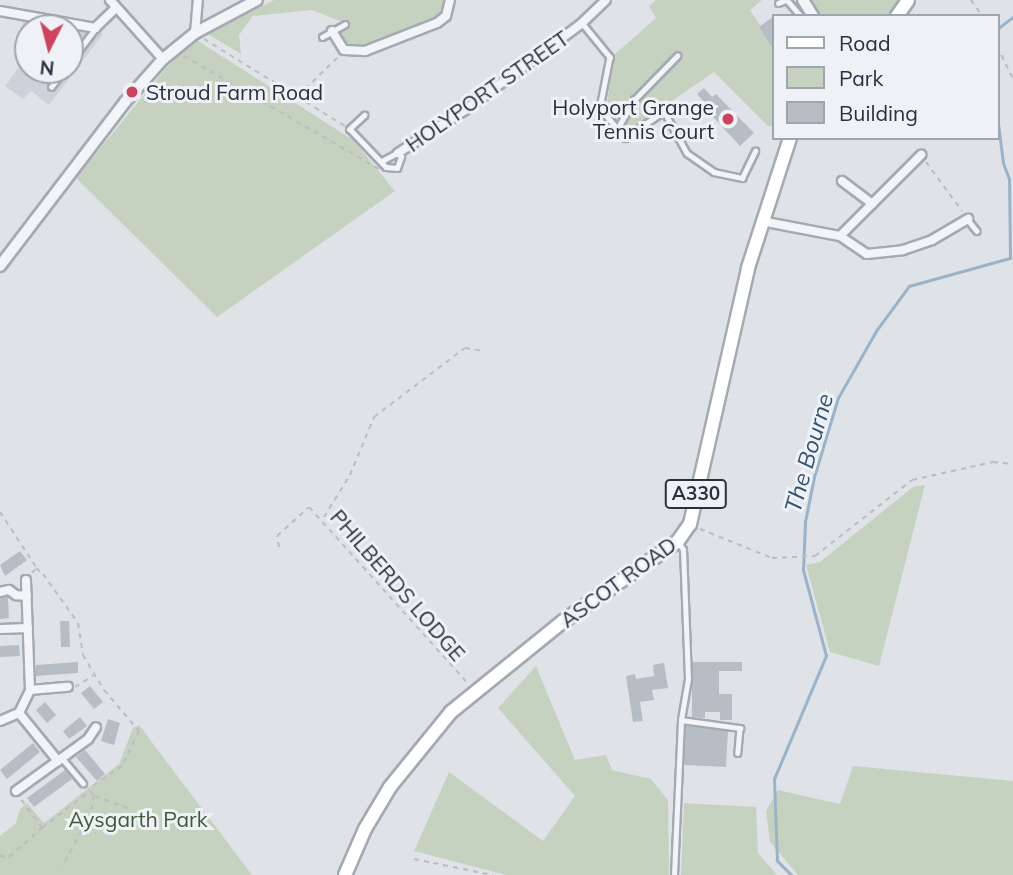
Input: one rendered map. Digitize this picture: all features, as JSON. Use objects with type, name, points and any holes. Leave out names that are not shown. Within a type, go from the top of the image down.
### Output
[{"type":"main road","name":"ASCOT ROAD","points":[[345,875],[373,815],[429,735],[474,690],[562,622],[678,541],[690,524],[761,221],[789,140]]},
{"type":"street","points":[[110,0],[163,60]]},
{"type":"street","points":[[195,33],[198,0]]},
{"type":"street","points":[[0,266],[125,102],[163,60],[195,33],[257,0]]},
{"type":"street","points":[[332,32],[344,50],[365,51],[437,23],[446,16],[450,0]]},
{"type":"street","name":"HOLYPORT STREET","points":[[398,153],[465,110],[582,23],[606,0]]},
{"type":"street","points":[[0,12],[95,28],[117,8]]},
{"type":"street","points":[[840,236],[921,155]]},
{"type":"street","points":[[842,181],[872,204]]},
{"type":"street","points":[[761,221],[840,236],[867,254],[903,250],[932,240],[968,219]]},
{"type":"street","points":[[0,721],[19,713],[30,690],[26,580]]},
{"type":"street","points":[[0,592],[9,590],[16,595],[27,596]]},
{"type":"street","points":[[0,629],[28,628]]},
{"type":"street","points":[[30,690],[68,687]]},
{"type":"street","points":[[19,713],[60,759]]},
{"type":"street","points":[[16,791],[88,739],[96,727]]},
{"type":"lane","points":[[778,4],[787,0],[805,11]]},
{"type":"lane","points":[[582,23],[610,57],[600,108],[625,138],[664,111],[687,153],[714,172],[743,178],[755,151]]},
{"type":"lane","points":[[323,37],[345,24]]},
{"type":"lane","points":[[84,43],[95,28]]},
{"type":"lane","points":[[617,129],[634,100],[677,56]]},
{"type":"lane","points":[[365,115],[350,129],[386,167],[397,168],[401,161],[398,153],[383,161]]},
{"type":"lane","points":[[968,219],[977,231]]},
{"type":"lane","points":[[674,875],[681,720],[688,679],[683,550],[678,541]]},
{"type":"lane","points":[[681,720],[740,728],[738,753]]},
{"type":"lane","points":[[60,759],[83,783]]},
{"type":"path","points":[[195,33],[350,129]]},
{"type":"path","points":[[999,49],[1013,79]]},
{"type":"path","points":[[174,50],[380,172],[386,167]]},
{"type":"path","points":[[298,97],[344,50]]},
{"type":"path","points":[[921,155],[968,219]]},
{"type":"path","points":[[322,519],[350,475],[374,417],[465,348],[485,351]]},
{"type":"path","points":[[690,524],[772,558],[814,556],[912,480],[993,462],[1013,464]]},
{"type":"path","name":"PHILBERDS LODGE","points":[[279,547],[277,536],[305,508],[322,519],[474,690]]},
{"type":"path","points":[[0,512],[36,568],[78,622],[83,656],[95,675],[139,731],[122,766],[9,857],[0,856]]},
{"type":"path","points":[[26,580],[36,568]]},
{"type":"path","points":[[68,687],[77,687],[95,675]]},
{"type":"path","points":[[16,791],[42,828]]},
{"type":"path","points":[[90,791],[133,810]]},
{"type":"path","points":[[62,867],[92,813],[94,795]]},
{"type":"path","points":[[414,859],[492,875]]},
{"type":"shaded area","points":[[84,31],[103,34],[84,59]]},
{"type":"shaded area","points":[[14,74],[14,84],[65,84],[49,105],[31,91],[23,99],[5,86]]},
{"type":"green space","points":[[274,0],[450,0],[446,16],[365,51],[344,50],[332,31],[345,23],[312,10],[253,16],[239,35],[241,54],[208,34]]},
{"type":"green space","points":[[656,0],[762,0],[750,10],[772,43],[772,126],[768,126],[714,72],[626,133],[606,109],[614,55],[656,18],[649,6]]},
{"type":"green space","points":[[808,0],[901,0],[892,14],[816,14]]},
{"type":"green space","points":[[195,39],[353,140],[395,191],[217,317],[76,178],[166,68]]},
{"type":"green space","points":[[925,485],[879,666],[830,652],[806,565],[820,562],[913,487]]},
{"type":"green space","points":[[536,666],[575,760],[606,755],[612,770],[651,779],[668,800],[669,875],[506,875],[414,851],[449,772],[543,841],[575,796],[498,708]]},
{"type":"green space","name":"Aysgarth Park","points":[[139,725],[252,875],[0,875],[0,836],[16,823],[20,809],[27,803],[44,823],[119,764],[133,728]]},
{"type":"green space","points":[[853,766],[1013,781],[1013,875],[798,875],[770,842],[766,811],[778,790],[840,804]]},
{"type":"green space","points":[[684,803],[756,807],[758,853],[777,875],[681,875]]},
{"type":"building","points":[[772,18],[772,47],[759,27]]},
{"type":"building","name":"Holyport Grange Tennis Court","points":[[704,88],[712,97],[716,94],[754,133],[740,146],[702,105],[704,102],[697,94]]},
{"type":"building","points":[[20,551],[27,560],[5,576],[0,565]]},
{"type":"building","points":[[8,597],[9,618],[0,619],[0,598]]},
{"type":"building","points":[[60,621],[69,621],[70,647],[61,647]]},
{"type":"building","points":[[19,645],[20,656],[0,657],[0,646]]},
{"type":"building","points":[[78,662],[78,673],[36,676],[36,665]]},
{"type":"building","points":[[692,662],[742,662],[742,671],[719,671],[719,694],[732,694],[732,720],[720,720],[720,712],[705,712],[705,718],[692,717]]},
{"type":"building","points":[[664,663],[668,688],[652,690],[654,700],[640,702],[643,721],[633,722],[626,676],[635,674],[636,679],[654,676],[653,665]]},
{"type":"building","points":[[90,686],[103,702],[94,709],[81,693]]},
{"type":"building","points":[[45,702],[56,715],[47,723],[36,710]]},
{"type":"building","points":[[80,717],[87,726],[69,739],[63,731]]},
{"type":"building","points":[[108,719],[120,723],[114,745],[101,741]]},
{"type":"building","points":[[686,726],[728,731],[726,767],[684,765]]},
{"type":"building","points":[[33,743],[40,752],[7,779],[0,770]]},
{"type":"building","points":[[85,750],[105,774],[97,781],[76,757]]},
{"type":"building","points":[[65,770],[72,779],[34,807],[27,798]]},
{"type":"waterway","name":"The Bourne","points":[[999,28],[1013,17]]},
{"type":"waterway","name":"The Bourne","points":[[791,875],[777,861],[774,779],[826,656],[803,570],[805,522],[814,477],[838,398],[876,331],[909,286],[1010,258],[1009,179],[1003,163],[999,132]]},
{"type":"place","name":"Stroud Farm Road","points":[[132,92]]},
{"type":"place","name":"Holyport Grange Tennis Court","points":[[728,119]]}]
